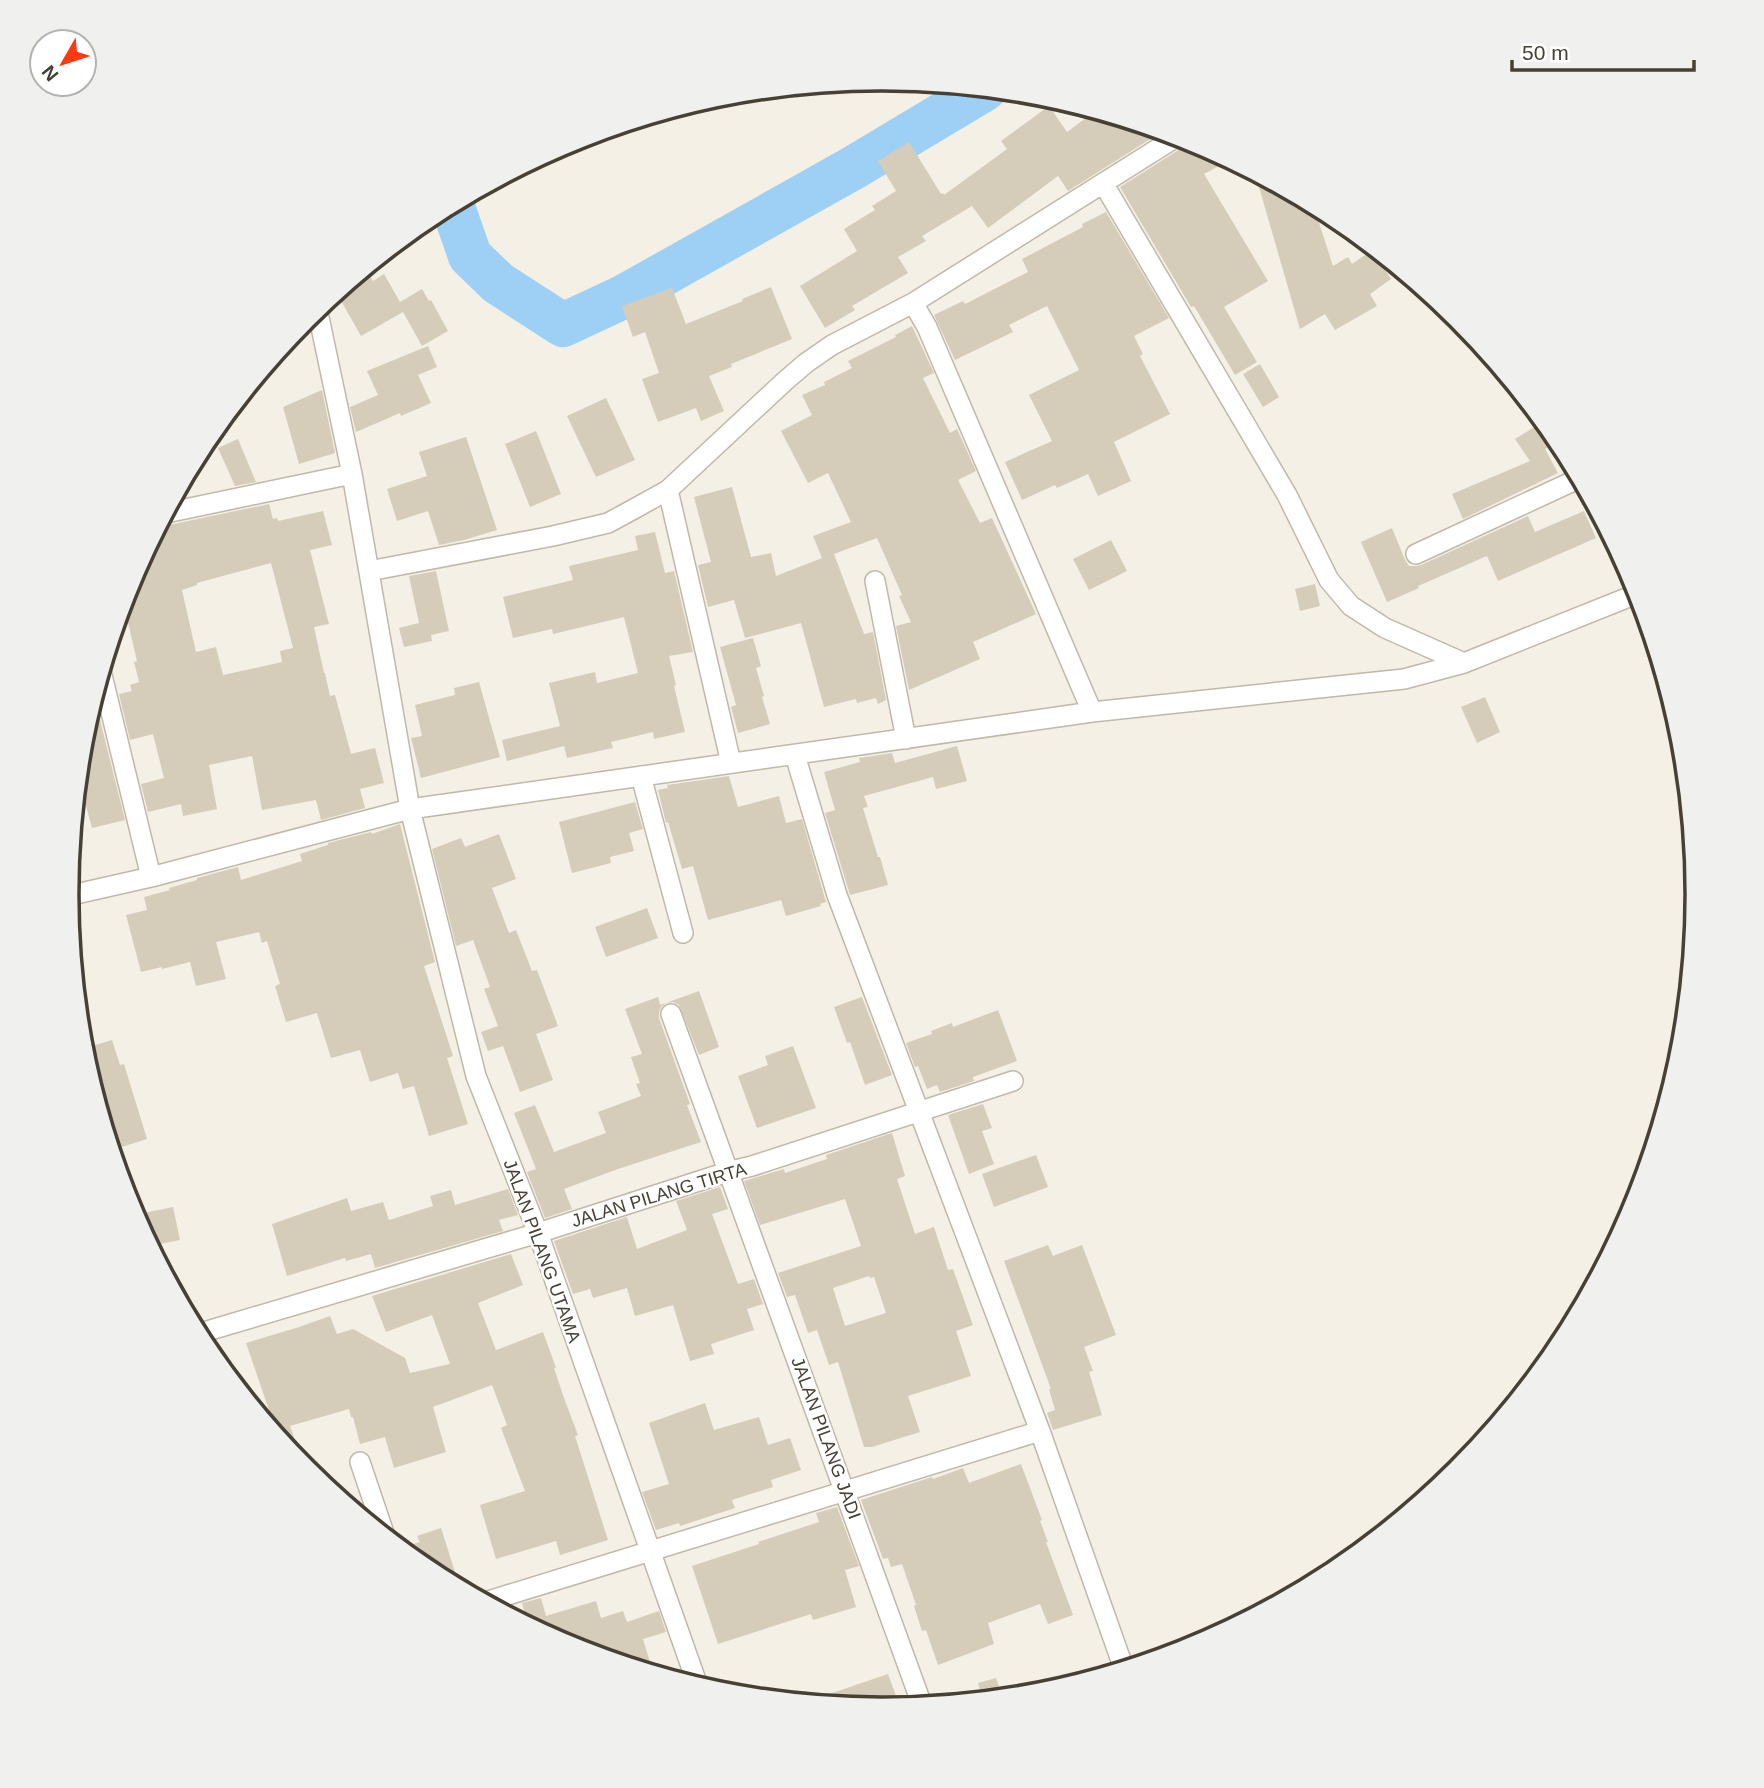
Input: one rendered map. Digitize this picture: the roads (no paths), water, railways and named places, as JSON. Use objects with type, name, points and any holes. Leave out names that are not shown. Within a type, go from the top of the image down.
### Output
[{"type":"street","points":[[369,571],[608,523],[668,490],[806,363],[832,345],[913,303],[1166,143]]},
{"type":"street","points":[[1103,183],[1287,495],[1329,580],[1350,606],[1385,628],[1464,663]]},
{"type":"street","points":[[913,303],[927,327],[1092,712]]},
{"type":"street","name":"JALAN PILANG UTAMA","points":[[320,321],[352,474],[410,809],[476,1076],[538,1233],[694,1675]]},
{"type":"street","points":[[176,511],[352,474]]},
{"type":"street","points":[[1416,554],[1572,482]]},
{"type":"street","points":[[668,490],[731,764]]},
{"type":"street","points":[[875,581],[906,739]]},
{"type":"street","points":[[79,894],[410,809],[1092,712],[1404,679],[1464,663],[1628,597]]},
{"type":"street","points":[[106,687],[151,877]]},
{"type":"street","points":[[795,755],[837,895],[1040,1431],[1121,1661]]},
{"type":"street","points":[[642,776],[683,933]]},
{"type":"street","name":"JALAN PILANG JADI","points":[[671,1014],[919,1696]]},
{"type":"street","name":"JALAN PILANG TIRTA","points":[[208,1331],[538,1233],[1013,1081]]},
{"type":"street","points":[[497,1598],[1040,1431]]},
{"type":"street","points":[[360,1462],[380,1520]]},
{"type":"waterway","points":[[455,214],[470,256],[498,283],[563,325],[623,297],[853,168],[973,96]]}]
